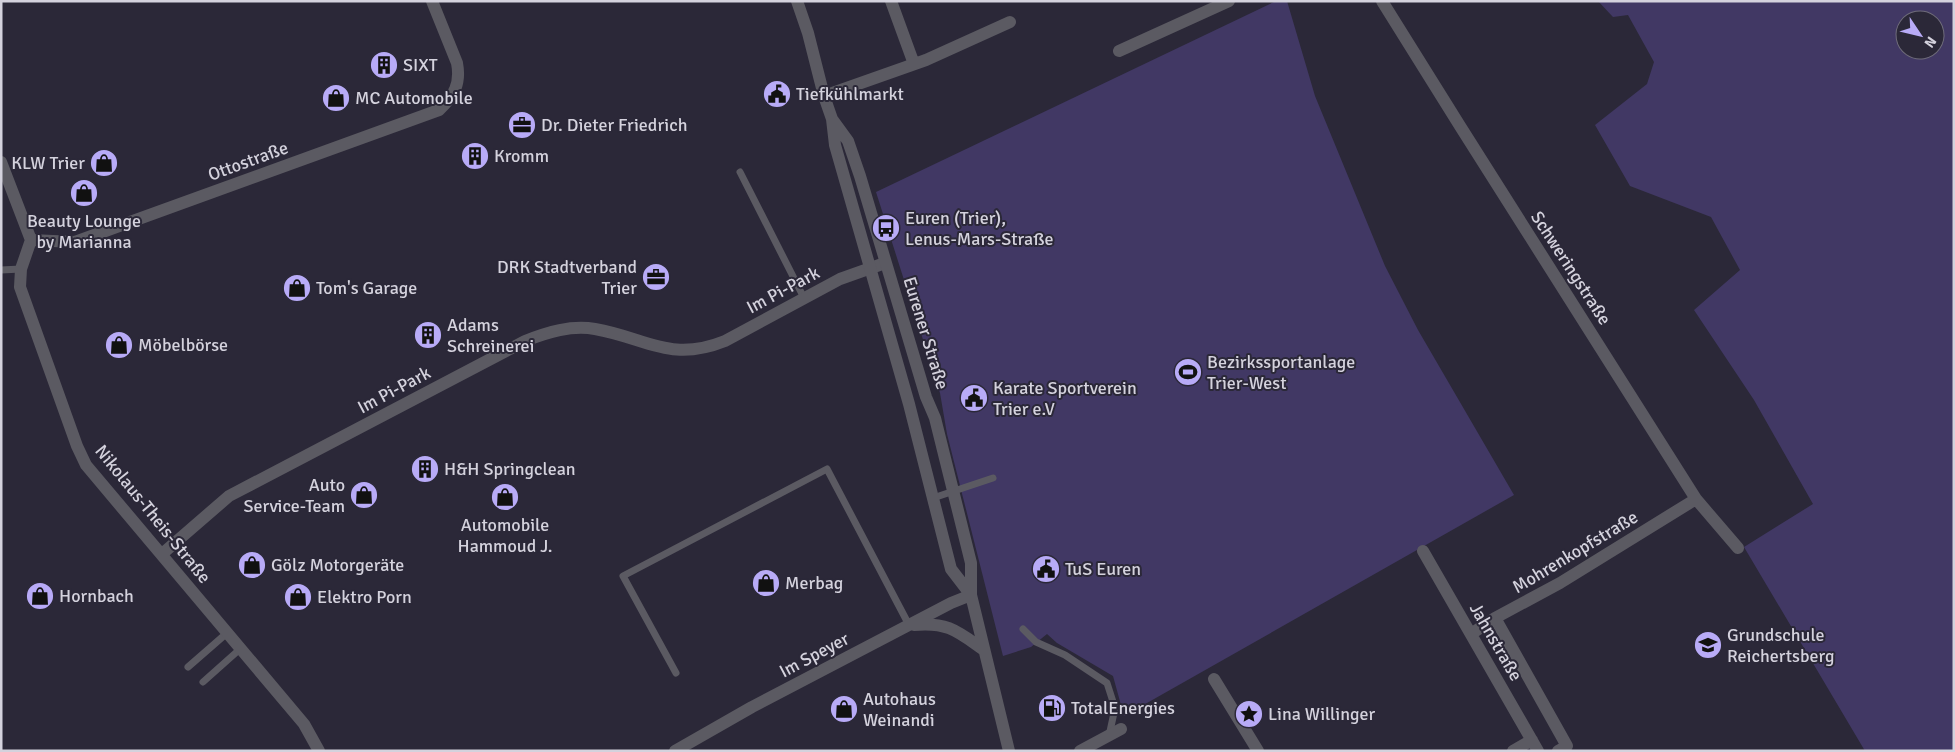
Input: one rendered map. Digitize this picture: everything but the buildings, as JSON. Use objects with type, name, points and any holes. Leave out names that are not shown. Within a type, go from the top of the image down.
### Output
[{"type":"street","name":"Ottostraße","points":[[31,240],[75,242],[439,110],[451,99],[458,86],[459,73],[457,63],[432,1]]},
{"type":"street","name":"Eurener Straße","points":[[797,1],[832,119],[835,145],[909,404],[952,569],[971,594]]},
{"type":"street","points":[[891,1],[914,64]]},
{"type":"street","points":[[1119,51],[1229,1]]},
{"type":"street","name":"Schweringstraße","points":[[1382,1],[1696,499],[1738,548]]},
{"type":"street","points":[[824,96],[914,64],[1010,22]]},
{"type":"street","name":"Eurener Straße","points":[[832,119],[848,141],[926,397],[935,418],[971,563],[971,594],[1009,751]]},
{"type":"street","points":[[1,162],[31,240]]},
{"type":"street","name":"Nikolaus-Theis-Straße","points":[[31,240],[21,270],[20,287],[81,456],[86,465],[304,724],[319,751]]},
{"type":"street","name":"Im Pi-Park","points":[[162,554],[228,496],[525,340],[560,330],[596,329],[676,351],[710,347],[725,341],[840,279],[869,267],[886,263]]},
{"type":"street","name":"Mohrenkopfstraße","points":[[1471,634],[1495,618],[1560,583],[1696,499]]},
{"type":"street","name":"Jahnstraße","points":[[1424,552],[1535,745]]},
{"type":"street","name":"Im Speyer","points":[[674,751],[752,707],[971,594]]},
{"type":"street","name":"Jahnstraße","points":[[1495,618],[1568,746],[1558,751]]},
{"type":"street","points":[[908,625],[939,624],[958,632],[984,650]]},
{"type":"street","points":[[1214,679],[1258,751]]},
{"type":"street","points":[[1080,751],[1121,729]]},
{"type":"street","points":[[1513,751],[1535,745]]},
{"type":"lane","points":[[740,172],[804,298]]},
{"type":"lane","points":[[1,270],[21,270]]},
{"type":"lane","points":[[909,404],[926,397]]},
{"type":"lane","points":[[676,672],[623,576],[827,469],[908,625]]},
{"type":"lane","points":[[933,498],[993,478]]},
{"type":"lane","points":[[1023,629],[1036,642],[1064,655],[1107,683],[1115,708],[1109,736]]},
{"type":"lane","points":[[188,666],[227,633]]},
{"type":"lane","points":[[203,682],[240,649]]},
{"type":"shaded area","name":"Bezirkssportanlage Trier-West","points":[[1276,1],[1287,1],[1315,96],[1385,266],[1418,330],[1514,495],[1124,716],[1113,676],[1057,643],[1047,634],[1031,647],[1003,656],[947,434],[940,393],[876,192]]},
{"type":"shaded area","points":[[1598,1],[1954,1],[1954,751],[1865,751],[1744,547],[1813,504],[1754,400],[1694,310],[1740,270],[1711,217],[1630,186],[1595,125],[1647,84],[1654,62],[1628,15],[1613,17]]},
{"type":"place","name":"SIXT","points":[[384,65]]},
{"type":"place","name":"Tiefkühlmarkt","points":[[777,94]]},
{"type":"place","name":"MC Automobile","points":[[336,98]]},
{"type":"place","name":"Dr. Dieter Friedrich","points":[[522,125]]},
{"type":"place","name":"Kromm","points":[[475,156]]},
{"type":"place","name":"KLW Trier","points":[[104,163]]},
{"type":"place","name":"Beauty Lounge by Marianna","points":[[84,193]]},
{"type":"place","name":"Euren (Trier), Lenus-Mars-Straße","points":[[886,228]]},
{"type":"place","name":"DRK Stadtverband Trier","points":[[656,277]]},
{"type":"place","name":"Tom's Garage","points":[[297,288]]},
{"type":"place","name":"Adams Schreinerei","points":[[428,335]]},
{"type":"place","name":"Möbelbörse","points":[[119,345]]},
{"type":"place","name":"Bezirkssportanlage Trier-West","points":[[1188,372]]},
{"type":"place","name":"Karate Sportverein Trier e.V","points":[[974,398]]},
{"type":"place","name":"H&H Springclean","points":[[425,469]]},
{"type":"place","name":"Auto Service-Team","points":[[364,495]]},
{"type":"place","name":"Automobile Hammoud J.","points":[[505,497]]},
{"type":"place","name":"Gölz Motorgeräte","points":[[252,565]]},
{"type":"place","name":"TuS Euren","points":[[1046,569]]},
{"type":"place","name":"Merbag","points":[[766,583]]},
{"type":"place","name":"Hornbach","points":[[40,596]]},
{"type":"place","name":"Elektro Porn","points":[[298,597]]},
{"type":"place","name":"Grundschule Reichertsberg","points":[[1708,645]]},
{"type":"place","name":"TotalEnergies","points":[[1052,708]]},
{"type":"place","name":"Autohaus Weinandi","points":[[844,709]]},
{"type":"place","name":"Lina Willinger","points":[[1249,714]]}]
